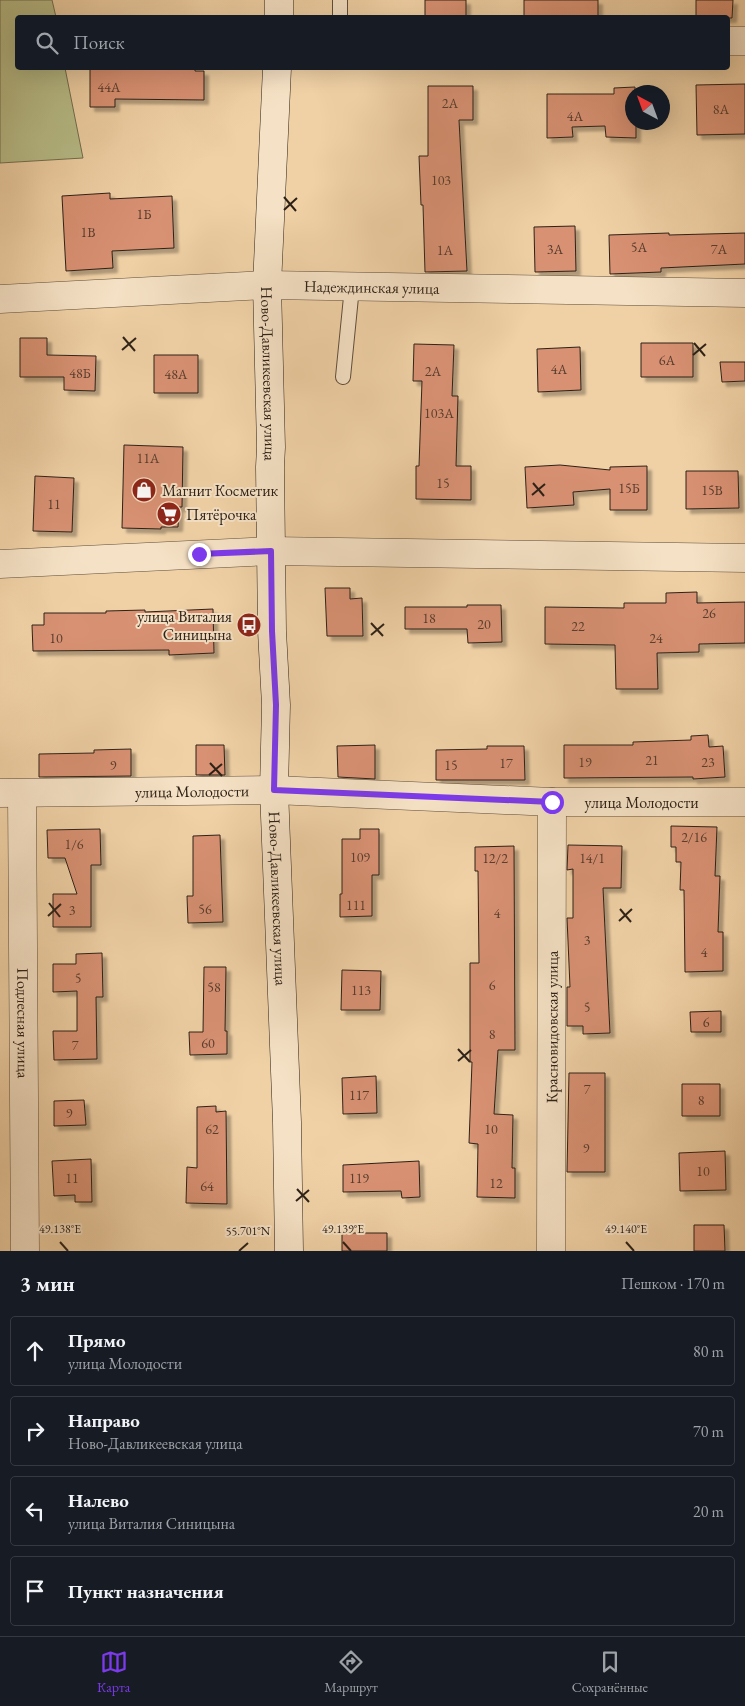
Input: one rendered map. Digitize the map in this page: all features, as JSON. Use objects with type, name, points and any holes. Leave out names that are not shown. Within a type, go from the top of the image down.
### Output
[{"type":"street","points":[[279,0],[279,15]]},
{"type":"street","points":[[730,41],[745,41]]},
{"type":"street","name":"Ново-Давликеевская улица","points":[[277,70],[267,285],[271,447],[272,631],[276,705],[274,790],[287,1122],[289,1251]]},
{"type":"street","name":"Надеждинская улица","points":[[0,299],[267,285],[745,293]]},
{"type":"street","points":[[0,564],[271,551],[745,558]]},
{"type":"street","name":"улица Молодости","points":[[11,793],[274,790],[552,802],[745,802]]},
{"type":"street","name":"Подлесная улица","points":[[11,793],[25,1251]]},
{"type":"street","name":"Красновидовская улица","points":[[551,1251],[552,802]]},
{"type":"lane","points":[[340,0],[340,15]]},
{"type":"lane","points":[[343,377],[352,287]]},
{"type":"green space","points":[[0,0],[52,0],[56,15],[15,15],[15,70],[65,70],[83,158],[0,163]]},
{"type":"building","points":[[425,0],[466,0],[466,15],[425,15]]},
{"type":"building","points":[[524,0],[598,0],[598,15],[524,15]]},
{"type":"building","points":[[696,0],[733,0],[732,18],[730,18],[730,15],[696,15]]},
{"type":"building","points":[[90,70],[204,71],[204,100],[115,99],[115,107],[90,107]]},
{"type":"building","points":[[745,84],[745,134],[697,135],[696,85]]},
{"type":"building","points":[[428,86],[473,86],[473,120],[459,120],[467,271],[425,272],[419,156],[428,156]]},
{"type":"building","points":[[625,87],[625,130],[636,130],[636,138],[606,137],[605,126],[572,127],[573,137],[547,138],[547,94],[614,94],[614,88]]},
{"type":"building","points":[[110,193],[110,199],[172,196],[174,248],[112,251],[113,268],[66,271],[62,196]]},
{"type":"building","points":[[575,226],[576,271],[535,272],[534,227]]},
{"type":"building","points":[[669,233],[669,235],[745,233],[745,264],[661,268],[661,272],[610,274],[609,235]]},
{"type":"building","points":[[20,338],[47,338],[47,355],[96,356],[95,391],[64,390],[64,377],[20,377]]},
{"type":"building","points":[[641,343],[693,343],[693,377],[641,377]]},
{"type":"building","points":[[414,344],[454,345],[452,396],[458,396],[456,466],[471,466],[471,500],[416,499],[416,466],[419,466],[422,381],[413,381]]},
{"type":"building","points":[[580,347],[581,390],[538,392],[537,349]]},
{"type":"building","points":[[154,355],[198,355],[198,393],[154,393]]},
{"type":"building","points":[[720,362],[745,362],[745,381],[722,382]]},
{"type":"building","points":[[124,445],[183,447],[182,507],[179,507],[178,527],[161,527],[161,529],[122,528]]},
{"type":"building","points":[[560,465],[610,470],[610,467],[647,466],[647,510],[610,510],[610,489],[573,492],[574,505],[527,508],[525,467]]},
{"type":"building","points":[[686,471],[738,471],[739,508],[686,509]]},
{"type":"building","points":[[35,476],[74,478],[72,532],[33,531]]},
{"type":"building","points":[[325,588],[350,588],[350,599],[362,598],[363,636],[327,636]]},
{"type":"building","points":[[697,592],[697,603],[745,602],[745,643],[699,644],[699,652],[657,653],[658,689],[616,689],[615,645],[545,644],[545,607],[624,608],[624,603],[666,603],[666,593]]},
{"type":"building","points":[[467,605],[501,605],[502,642],[468,643],[467,629],[405,629],[405,607],[467,607]]},
{"type":"building","points":[[213,609],[214,653],[169,655],[169,650],[33,651],[32,625],[44,625],[44,613]]},
{"type":"building","points":[[708,735],[709,747],[723,746],[725,777],[693,779],[693,777],[564,778],[564,745],[633,745],[633,742],[691,740],[691,736]]},
{"type":"building","points":[[196,745],[224,745],[225,775],[196,775]]},
{"type":"building","points":[[375,745],[375,779],[338,777],[337,746]]},
{"type":"building","points":[[487,746],[524,746],[525,780],[436,780],[436,750],[487,749]]},
{"type":"building","points":[[131,749],[131,776],[39,777],[39,754],[94,753],[94,750]]},
{"type":"building","points":[[671,826],[717,827],[715,876],[720,876],[718,932],[723,932],[723,971],[685,972],[684,890],[680,890],[681,862],[676,862],[676,847],[671,847]]},
{"type":"building","points":[[100,829],[101,865],[91,865],[91,927],[53,927],[53,894],[77,894],[65,858],[48,858],[47,830]]},
{"type":"building","points":[[360,829],[379,829],[379,875],[372,875],[372,916],[340,917],[342,839],[360,839]]},
{"type":"building","points":[[220,835],[223,922],[188,923],[187,896],[193,896],[193,836]]},
{"type":"building","points":[[568,845],[622,846],[621,888],[603,888],[610,1033],[583,1034],[583,1026],[567,1026],[567,987],[570,987],[567,918],[573,918],[573,869],[567,870]]},
{"type":"building","points":[[514,846],[515,1050],[498,1050],[494,1114],[513,1115],[512,1168],[515,1168],[515,1198],[477,1197],[478,1144],[469,1143],[472,1062],[470,1062],[470,963],[479,963],[478,871],[475,871],[475,847]]},
{"type":"building","points":[[102,953],[103,997],[96,997],[97,1059],[54,1060],[53,1031],[77,1031],[77,991],[53,992],[53,964],[76,964],[76,954]]},
{"type":"building","points":[[204,967],[226,967],[225,1031],[227,1031],[227,1054],[190,1055],[189,1032],[203,1032]]},
{"type":"building","points":[[342,970],[381,971],[380,1010],[341,1010]]},
{"type":"building","points":[[721,1011],[721,1032],[691,1032],[690,1012]]},
{"type":"building","points":[[569,1073],[605,1073],[605,1172],[567,1172]]},
{"type":"building","points":[[376,1076],[377,1113],[343,1114],[342,1078]]},
{"type":"building","points":[[682,1084],[720,1084],[720,1116],[682,1116]]},
{"type":"building","points":[[84,1100],[86,1125],[54,1126],[54,1101]]},
{"type":"building","points":[[216,1106],[216,1112],[226,1111],[227,1204],[186,1203],[187,1167],[197,1168],[197,1107]]},
{"type":"building","points":[[725,1151],[726,1190],[680,1191],[679,1153]]},
{"type":"building","points":[[91,1159],[92,1202],[75,1202],[75,1195],[54,1196],[52,1161]]},
{"type":"building","points":[[419,1161],[420,1197],[402,1198],[401,1191],[343,1192],[343,1165]]},
{"type":"building","points":[[694,1225],[724,1225],[725,1251],[694,1251]]},
{"type":"building","points":[[342,1233],[387,1233],[387,1251],[342,1251]]},
{"type":"place","name":"Магнит Косметик","points":[[144,490]]},
{"type":"place","name":"Пятёрочка","points":[[169,514]]},
{"type":"place","name":"улица Виталия Синицына","points":[[249,625]]},
{"type":"route","points":[[199,554],[271,551],[272,631],[276,705],[274,790],[552,802]]}]
